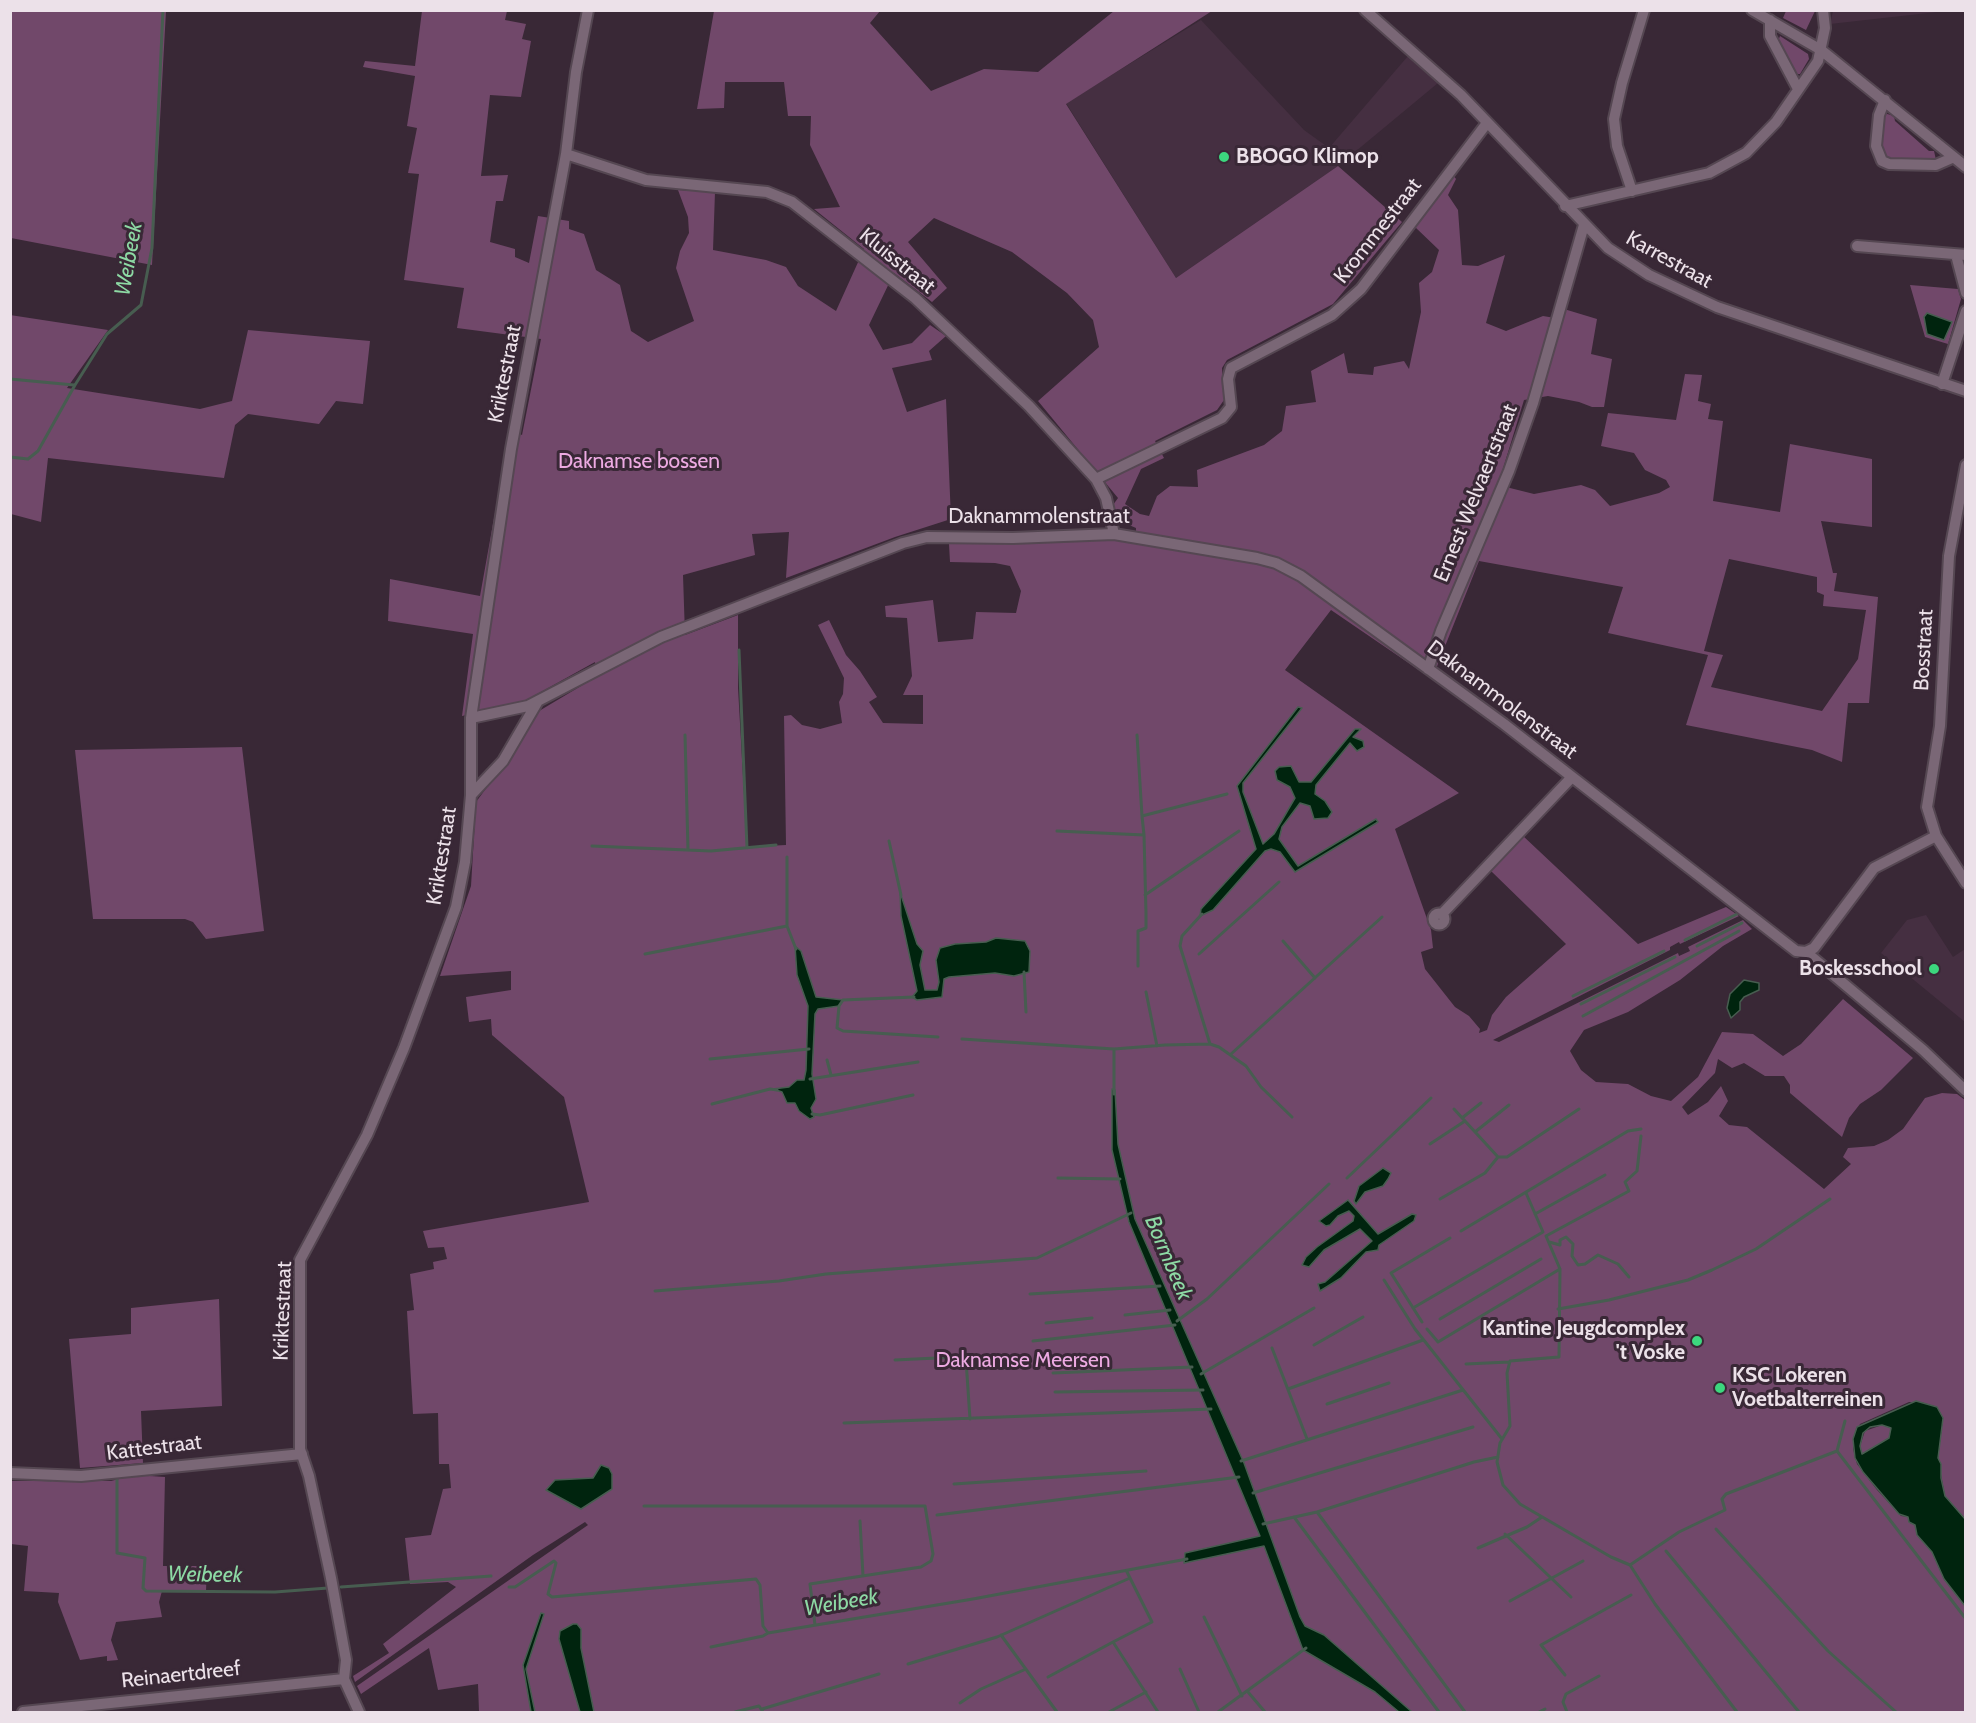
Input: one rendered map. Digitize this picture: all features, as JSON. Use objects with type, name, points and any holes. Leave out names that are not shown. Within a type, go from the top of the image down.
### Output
[{"type":"street","name":"Kriktestraat","points":[[344,1679],[346,1660],[331,1578],[302,1454],[300,1260],[367,1135],[404,1048],[456,907],[465,862],[471,795],[471,718],[511,449],[566,154],[576,72],[588,10]]},
{"type":"street","name":"Karrestraat","points":[[1365,10],[1461,95],[1565,206],[1608,248],[1649,275],[1691,297],[1965,391]]},
{"type":"street","points":[[1632,191],[1617,146],[1614,119],[1622,83],[1644,10]]},
{"type":"street","points":[[1752,10],[1821,50],[1885,100],[1965,168]]},
{"type":"street","points":[[1565,206],[1693,177],[1736,161],[1767,135],[1818,61],[1825,28],[1823,10]]},
{"type":"street","points":[[1770,20],[1768,29],[1770,36],[1798,89]]},
{"type":"street","points":[[1885,100],[1879,115],[1876,146],[1882,161],[1889,164],[1936,165],[1952,158]]},
{"type":"street","name":"Krommestraat","points":[[1096,479],[1222,418],[1232,407],[1228,379],[1231,368],[1332,315],[1361,289],[1487,123]]},
{"type":"street","name":"Kluisstraat","points":[[566,154],[646,180],[767,192],[792,202],[915,298],[1029,406],[1096,479],[1106,498],[1114,534]]},
{"type":"street","name":"Ernest Welvaertstraat","points":[[1428,669],[1441,631],[1512,464],[1533,403],[1584,225]]},
{"type":"street","points":[[1857,246],[1960,255],[1965,293]]},
{"type":"street","points":[[1942,384],[1963,327],[1965,311]]},
{"type":"street","name":"Bosstraat","points":[[1965,465],[1949,556],[1940,726],[1927,807],[1936,836],[1965,883]]},
{"type":"street","name":"Daknammolenstraat","points":[[471,718],[528,706],[661,637],[903,543],[949,536],[1013,538],[1114,534],[1230,551],[1276,563],[1300,576],[1428,669],[1572,777],[1796,951],[1806,952],[1923,1050],[1965,1091]]},
{"type":"street","points":[[471,795],[502,761],[539,700]]},
{"type":"street","name":"Daknammolenstraat","points":[[1442,914],[1572,777]]},
{"type":"street","points":[[1806,952],[1815,946],[1874,868],[1936,836]]},
{"type":"street","name":"Kattestraat","points":[[10,1473],[81,1476],[209,1461],[302,1454]]},
{"type":"street","points":[[344,1679],[359,1713]]},
{"type":"street","name":"Reinaertdreef","points":[[23,1713],[344,1679]]},
{"type":"shaded area","points":[[1833,10],[1946,11],[1830,24]]},
{"type":"shaded area","name":"BBOGO Klimop","points":[[1201,20],[1304,130],[1329,148],[1408,56],[1438,83],[1338,166],[1176,278],[1066,103]]},
{"type":"shaded area","points":[[1927,313],[1952,322],[1944,340],[1927,334],[1924,317]]},
{"type":"shaded area","points":[[1298,707],[1302,708],[1243,783],[1243,792],[1263,844],[1274,834],[1295,798],[1290,787],[1277,780],[1275,771],[1279,767],[1291,766],[1299,782],[1311,782],[1355,729],[1361,729],[1353,737],[1363,741],[1364,747],[1357,751],[1350,743],[1316,785],[1315,794],[1325,801],[1332,812],[1328,818],[1314,819],[1310,806],[1300,803],[1282,827],[1279,839],[1298,866],[1376,819],[1378,822],[1295,872],[1280,852],[1271,849],[1265,851],[1213,910],[1200,916],[1201,909],[1256,849],[1237,786]]},
{"type":"shaded area","points":[[900,892],[917,944],[923,951],[920,965],[925,990],[937,990],[939,982],[936,960],[940,948],[955,944],[986,942],[996,938],[1025,941],[1030,951],[1029,972],[1014,976],[995,973],[949,977],[944,979],[942,997],[917,1000],[912,997],[917,991],[901,916]]},
{"type":"shaded area","name":"Boskesschool","points":[[1926,915],[1953,957],[1965,949],[1965,1022],[1881,953],[1907,920]]},
{"type":"shaded area","points":[[795,946],[801,951],[816,997],[843,1000],[839,1006],[818,1009],[815,1014],[812,1074],[816,1099],[811,1108],[814,1117],[810,1119],[799,1111],[795,1103],[787,1103],[782,1092],[773,1089],[789,1087],[797,1080],[804,1080],[806,1070],[808,1006],[797,975]]},
{"type":"shaded area","points":[[1744,980],[1759,983],[1759,990],[1744,997],[1740,1002],[1740,1010],[1731,1018],[1727,1008],[1730,994]]},
{"type":"shaded area","points":[[1112,1089],[1115,1090],[1118,1144],[1135,1219],[1244,1463],[1300,1617],[1305,1626],[1324,1635],[1412,1712],[1399,1712],[1375,1692],[1303,1650],[1264,1546],[1184,1563],[1185,1553],[1260,1536],[1129,1222],[1112,1150]]},
{"type":"shaded area","points":[[1383,1168],[1391,1173],[1383,1186],[1365,1192],[1356,1204],[1354,1201],[1359,1186]]},
{"type":"shaded area","points":[[1348,1200],[1378,1234],[1412,1214],[1416,1215],[1414,1221],[1379,1245],[1378,1250],[1366,1252],[1341,1278],[1320,1291],[1318,1284],[1325,1282],[1372,1241],[1360,1229],[1324,1250],[1309,1267],[1302,1265],[1306,1257],[1317,1247],[1353,1221],[1354,1216],[1349,1211],[1338,1216],[1330,1225],[1326,1226],[1319,1221]]},
{"type":"shaded area","points":[[1916,1401],[1937,1407],[1943,1418],[1938,1458],[1941,1464],[1945,1496],[1965,1519],[1965,1606],[1944,1579],[1932,1552],[1917,1535],[1915,1525],[1909,1522],[1908,1517],[1899,1514],[1863,1472],[1855,1458],[1853,1439],[1857,1427]],"holes":[[[1882,1425],[1891,1428],[1889,1438],[1862,1454],[1860,1446],[1863,1433],[1870,1427]]]},
{"type":"shaded area","points":[[601,1465],[609,1468],[612,1474],[612,1489],[581,1509],[546,1490],[555,1480],[593,1478]]},
{"type":"shaded area","points":[[541,1613],[544,1614],[526,1669],[535,1712],[531,1712],[523,1665]]},
{"type":"shaded area","points":[[577,1624],[581,1629],[581,1648],[594,1712],[580,1712],[559,1639],[560,1631]]},
{"type":"green space","points":[[1786,10],[1815,11],[1806,30],[1783,18]]},
{"type":"green space","points":[[10,11],[166,11],[152,265],[11,238]]},
{"type":"green space","points":[[422,11],[507,11],[505,20],[526,24],[522,39],[531,41],[521,97],[490,95],[481,176],[508,175],[503,201],[496,201],[490,242],[515,249],[515,257],[529,263],[538,216],[569,221],[569,229],[584,234],[596,270],[620,285],[631,331],[648,342],[694,321],[676,268],[680,251],[689,233],[688,217],[678,190],[715,192],[713,250],[766,260],[786,267],[798,286],[836,311],[864,249],[814,209],[840,207],[810,145],[811,116],[788,116],[784,82],[725,82],[724,108],[697,109],[714,11],[880,11],[870,23],[931,91],[984,69],[1038,72],[1114,11],[1212,11],[1066,104],[1176,278],[1338,166],[1402,222],[1333,304],[1227,360],[1222,368],[1224,400],[1217,410],[1155,441],[1164,458],[1141,469],[1125,504],[1140,514],[1149,516],[1157,496],[1170,486],[1198,487],[1197,470],[1264,445],[1282,431],[1286,406],[1316,402],[1311,371],[1344,353],[1348,373],[1373,375],[1374,367],[1404,361],[1409,369],[1421,312],[1419,283],[1432,272],[1439,250],[1415,227],[1453,175],[1456,179],[1448,195],[1458,210],[1462,265],[1478,266],[1505,255],[1486,323],[1506,331],[1543,316],[1561,319],[1564,309],[1597,319],[1591,354],[1612,359],[1604,407],[1592,407],[1548,396],[1524,400],[1498,485],[1534,494],[1581,485],[1595,490],[1610,506],[1659,493],[1670,487],[1666,480],[1645,470],[1634,453],[1601,446],[1608,413],[1676,420],[1685,374],[1702,375],[1698,401],[1711,404],[1708,419],[1723,421],[1713,501],[1780,512],[1790,444],[1872,459],[1872,527],[1821,521],[1833,573],[1837,573],[1834,591],[1878,597],[1869,703],[1848,703],[1842,762],[1812,750],[1686,725],[1708,655],[1608,633],[1623,587],[1479,561],[1432,679],[1331,610],[1285,670],[1459,793],[1395,829],[1431,930],[1433,948],[1421,952],[1425,969],[1455,1007],[1469,1016],[1480,1029],[1479,1033],[1487,1030],[1492,1015],[1506,997],[1566,944],[1491,871],[1522,835],[1638,944],[1726,907],[1739,916],[1680,944],[1679,942],[1670,947],[1670,950],[1493,1040],[1499,1042],[1678,953],[1679,956],[1690,951],[1688,947],[1743,920],[1752,929],[1723,946],[1680,980],[1628,1012],[1584,1030],[1570,1051],[1581,1070],[1596,1082],[1628,1084],[1651,1096],[1671,1101],[1698,1077],[1722,1032],[1753,1034],[1783,1056],[1801,1044],[1843,999],[1913,1058],[1881,1090],[1860,1104],[1849,1118],[1842,1137],[1790,1093],[1790,1085],[1784,1076],[1765,1076],[1744,1063],[1732,1068],[1718,1059],[1715,1073],[1682,1107],[1688,1115],[1708,1102],[1721,1086],[1728,1101],[1719,1116],[1729,1125],[1747,1127],[1824,1189],[1851,1164],[1843,1157],[1848,1148],[1874,1146],[1888,1140],[1903,1129],[1925,1098],[1942,1093],[1957,1094],[1965,1100],[1965,1519],[1945,1496],[1938,1458],[1943,1418],[1937,1407],[1921,1402],[1909,1402],[1860,1424],[1853,1439],[1853,1449],[1857,1464],[1877,1490],[1901,1516],[1909,1517],[1910,1523],[1915,1525],[1932,1552],[1944,1579],[1965,1606],[1965,1712],[479,1712],[478,1684],[438,1690],[429,1648],[361,1694],[357,1686],[588,1525],[585,1522],[533,1555],[355,1682],[353,1676],[389,1653],[383,1644],[456,1587],[448,1582],[410,1584],[405,1538],[431,1535],[443,1489],[451,1488],[449,1464],[439,1464],[438,1413],[413,1414],[407,1311],[414,1310],[410,1274],[434,1269],[433,1262],[447,1259],[444,1247],[428,1248],[423,1231],[589,1202],[564,1097],[492,1035],[491,1019],[469,1022],[466,997],[511,990],[511,971],[440,976],[471,886],[476,802],[504,764],[534,714],[596,677],[595,662],[523,702],[462,716],[473,634],[388,621],[390,579],[480,596],[510,429],[522,435],[541,339],[457,328],[464,288],[404,280],[419,174],[408,173],[417,128],[407,126],[415,76],[363,67],[365,61],[415,66]],"holes":[[[934,218],[1012,252],[1067,293],[1093,320],[1099,347],[1038,401],[1118,498],[1113,505],[1122,522],[1136,528],[1136,540],[949,544],[950,562],[995,563],[1010,566],[1021,591],[1016,613],[976,612],[973,639],[938,642],[933,600],[885,606],[886,617],[907,618],[912,676],[903,695],[923,695],[923,724],[883,723],[869,702],[877,697],[846,655],[829,620],[818,625],[844,678],[843,694],[839,702],[842,723],[820,729],[802,725],[791,715],[784,716],[786,845],[747,847],[738,688],[738,615],[685,635],[683,575],[755,555],[752,534],[789,532],[786,578],[895,537],[951,519],[946,399],[907,412],[892,368],[932,360],[929,351],[946,336],[930,325],[912,343],[883,350],[869,325],[894,273],[932,302],[947,288],[908,242]],[[1729,559],[1817,577],[1817,592],[1824,595],[1823,606],[1866,610],[1858,659],[1822,711],[1711,687],[1723,655],[1704,651]]]},
{"type":"green space","points":[[1780,36],[1808,54],[1809,59],[1800,74],[1797,74],[1778,41]]},
{"type":"green space","points":[[1884,113],[1894,116],[1895,121],[1929,151],[1934,151],[1936,160],[1888,161],[1879,149]]},
{"type":"green space","points":[[1910,285],[1958,289],[1961,299],[1948,344],[1925,337]]},
{"type":"green space","points":[[10,315],[108,330],[67,388],[200,409],[232,401],[248,330],[370,341],[363,404],[336,401],[319,424],[248,414],[235,425],[224,478],[48,458],[41,522],[11,514]]},
{"type":"green space","points":[[242,747],[264,931],[206,939],[193,922],[185,919],[93,919],[75,750]]},
{"type":"green space","points":[[219,1299],[222,1406],[141,1411],[143,1463],[80,1468],[69,1339],[131,1334],[131,1308]]},
{"type":"green space","points":[[1882,1425],[1891,1428],[1889,1438],[1862,1454],[1860,1446],[1865,1431]]},
{"type":"green space","points":[[150,1471],[150,1476],[165,1477],[163,1566],[207,1566],[206,1591],[162,1591],[159,1602],[162,1617],[116,1622],[111,1640],[118,1660],[107,1661],[107,1656],[80,1660],[58,1602],[59,1593],[24,1591],[28,1546],[11,1544],[10,1481],[111,1481]]},
{"type":"waterway","name":"Weibeek","points":[[10,457],[28,459],[38,451],[107,334],[141,305],[152,248],[163,10]]},
{"type":"waterway","points":[[10,379],[74,385]]},
{"type":"waterway","points":[[739,650],[747,848]]},
{"type":"waterway","points":[[685,735],[688,850]]},
{"type":"waterway","points":[[1137,735],[1142,816],[1227,794]]},
{"type":"waterway","points":[[1057,831],[1144,835],[1142,816]]},
{"type":"waterway","points":[[1145,895],[1239,831]]},
{"type":"waterway","points":[[1138,966],[1138,931],[1146,928],[1144,835]]},
{"type":"waterway","points":[[889,841],[901,895]]},
{"type":"waterway","points":[[592,846],[711,851],[776,845]]},
{"type":"waterway","points":[[787,857],[787,926],[796,949]]},
{"type":"waterway","points":[[1199,954],[1279,882]]},
{"type":"waterway","points":[[1202,914],[1182,936],[1180,946],[1210,1044]]},
{"type":"waterway","points":[[1685,940],[1737,914]]},
{"type":"waterway","points":[[1231,1054],[1382,917]]},
{"type":"waterway","points":[[1697,946],[1742,923]]},
{"type":"waterway","points":[[645,954],[787,926]]},
{"type":"waterway","points":[[1583,1016],[1739,931]]},
{"type":"waterway","points":[[1283,941],[1315,978]]},
{"type":"waterway","points":[[1573,996],[1664,951]]},
{"type":"waterway","points":[[1581,1004],[1675,957]]},
{"type":"waterway","points":[[1024,972],[1026,1012]]},
{"type":"waterway","points":[[1146,992],[1157,1046]]},
{"type":"waterway","points":[[843,1000],[914,997]]},
{"type":"waterway","name":"Bormbeek","points":[[843,1000],[839,1006],[837,1028],[843,1031],[938,1037]]},
{"type":"waterway","name":"Bormbeek","points":[[962,1039],[1114,1049],[1114,1094]]},
{"type":"waterway","points":[[1114,1049],[1210,1044],[1219,1047],[1246,1066],[1261,1087],[1292,1117]]},
{"type":"waterway","points":[[710,1059],[809,1049]]},
{"type":"waterway","points":[[827,1060],[831,1075]]},
{"type":"waterway","points":[[810,1079],[918,1062]]},
{"type":"waterway","points":[[712,1104],[770,1089],[777,1090]]},
{"type":"waterway","points":[[812,1114],[820,1115],[913,1095]]},
{"type":"waterway","points":[[1347,1178],[1431,1098]]},
{"type":"waterway","points":[[1462,1118],[1481,1103]]},
{"type":"waterway","points":[[1475,1132],[1509,1105]]},
{"type":"waterway","points":[[1454,1109],[1498,1157],[1507,1157],[1579,1109]]},
{"type":"waterway","points":[[1430,1144],[1465,1121]]},
{"type":"waterway","points":[[1461,1231],[1628,1131],[1641,1129]]},
{"type":"waterway","points":[[1641,1136],[1637,1171],[1625,1182],[1629,1191],[1546,1236],[1560,1269],[1559,1357],[1510,1361],[1507,1373],[1510,1426],[1500,1443],[1497,1462],[1503,1485],[1520,1504],[1611,1557],[1630,1565],[1679,1532],[1725,1510],[1722,1499],[1726,1494],[1837,1451],[1845,1421]]},
{"type":"waterway","points":[[1440,1199],[1485,1173],[1498,1157]]},
{"type":"waterway","points":[[1535,1214],[1605,1175]]},
{"type":"waterway","points":[[1058,1178],[1120,1179]]},
{"type":"waterway","points":[[1177,1321],[1207,1299],[1329,1184]]},
{"type":"waterway","points":[[1413,1308],[1543,1232],[1526,1193]]},
{"type":"waterway","points":[[1558,1309],[1609,1300],[1688,1280],[1756,1249],[1830,1199]]},
{"type":"waterway","points":[[655,1291],[779,1281],[826,1274],[1037,1258],[1131,1213]]},
{"type":"waterway","points":[[1549,1242],[1560,1245],[1560,1240],[1566,1237],[1573,1244],[1572,1256],[1578,1265],[1585,1264],[1598,1255],[1618,1264],[1629,1277]]},
{"type":"waterway","points":[[1422,1322],[1391,1273],[1450,1238]]},
{"type":"waterway","points":[[1440,1319],[1541,1259]]},
{"type":"waterway","points":[[1427,1329],[1438,1342],[1560,1269]]},
{"type":"waterway","points":[[1384,1280],[1415,1329],[1502,1439]]},
{"type":"waterway","points":[[1030,1294],[1160,1286]]},
{"type":"waterway","points":[[1201,1374],[1314,1308]]},
{"type":"waterway","points":[[1125,1315],[1170,1310]]},
{"type":"waterway","points":[[1314,1345],[1363,1317]]},
{"type":"waterway","points":[[1046,1323],[1092,1318]]},
{"type":"waterway","points":[[1033,1341],[1175,1325]]},
{"type":"waterway","points":[[1288,1389],[1423,1340]]},
{"type":"waterway","points":[[1272,1348],[1307,1439]]},
{"type":"waterway","points":[[895,1360],[957,1357],[966,1360],[970,1419]]},
{"type":"waterway","points":[[1466,1364],[1509,1362]]},
{"type":"waterway","points":[[1053,1373],[1192,1367]]},
{"type":"waterway","points":[[1327,1404],[1389,1383]]},
{"type":"waterway","points":[[1055,1392],[1203,1390]]},
{"type":"waterway","points":[[1241,1461],[1463,1390]]},
{"type":"waterway","points":[[844,1423],[1211,1409]]},
{"type":"waterway","points":[[1253,1493],[1473,1427]]},
{"type":"waterway","points":[[1837,1451],[1966,1619]]},
{"type":"waterway","points":[[1263,1524],[1317,1512],[1474,1462],[1498,1457]]},
{"type":"waterway","points":[[954,1484],[1146,1471]]},
{"type":"waterway","points":[[937,1515],[1239,1477]]},
{"type":"waterway","name":"Weibeek","points":[[111,1478],[117,1478],[117,1553],[145,1558],[143,1588],[146,1591],[275,1592],[328,1588]]},
{"type":"waterway","name":"Weibeek","points":[[33,1479],[51,1480]]},
{"type":"waterway","points":[[644,1506],[925,1506],[933,1554],[931,1561],[921,1567],[810,1584],[815,1625]]},
{"type":"waterway","points":[[1317,1512],[1465,1712]]},
{"type":"waterway","points":[[1294,1517],[1439,1712]]},
{"type":"waterway","points":[[1478,1548],[1527,1527],[1542,1517]]},
{"type":"waterway","points":[[860,1521],[863,1576]]},
{"type":"waterway","points":[[1716,1529],[1828,1651],[1896,1712]]},
{"type":"waterway","points":[[1505,1534],[1571,1597]]},
{"type":"waterway","points":[[1666,1551],[1799,1712]]},
{"type":"waterway","name":"Weibeek","points":[[509,1587],[515,1587],[554,1561],[556,1563],[548,1594],[552,1597],[756,1579],[760,1585],[763,1626],[768,1633],[973,1599],[1187,1559]]},
{"type":"waterway","points":[[1510,1601],[1583,1561]]},
{"type":"waterway","points":[[1630,1565],[1655,1604],[1737,1712]]},
{"type":"waterway","points":[[1127,1572],[1152,1622],[1113,1642],[1158,1712]]},
{"type":"waterway","name":"Weibeek","points":[[341,1587],[491,1576]]},
{"type":"waterway","points":[[908,1664],[997,1637],[1130,1578]]},
{"type":"waterway","points":[[1565,1675],[1541,1645],[1631,1595]]},
{"type":"waterway","points":[[1204,1617],[1242,1696]]},
{"type":"waterway","points":[[711,1647],[768,1633]]},
{"type":"waterway","points":[[1001,1635],[1057,1712]]},
{"type":"waterway","points":[[1048,1677],[1113,1642]]},
{"type":"waterway","points":[[1218,1712],[1306,1648]]},
{"type":"waterway","points":[[960,1703],[981,1689],[1026,1669]]},
{"type":"waterway","points":[[1180,1669],[1199,1712]]},
{"type":"waterway","points":[[762,1709],[879,1674]]},
{"type":"waterway","points":[[1567,1712],[1563,1702],[1566,1694],[1599,1676]]},
{"type":"waterway","points":[[1109,1712],[1146,1692]]},
{"type":"waterway","points":[[1248,1692],[1265,1712]]},
{"type":"waterway","points":[[735,1712],[759,1706],[763,1712]]},
{"type":"waterway","points":[[1539,1712],[1545,1709]]},
{"type":"place","name":"BBOGO Klimop","points":[[1224,157]]},
{"type":"place","name":"Boskesschool","points":[[1934,969]]},
{"type":"place","name":"Kantine Jeugdcomplex 't Voske","points":[[1697,1341]]},
{"type":"place","name":"KSC Lokeren Voetbalterreinen","points":[[1720,1388]]},
{"type":"park label","name":"Daknamse bossen","points":[[639,462]]},
{"type":"park label","name":"Daknamse Meersen","points":[[1023,1361]]}]
